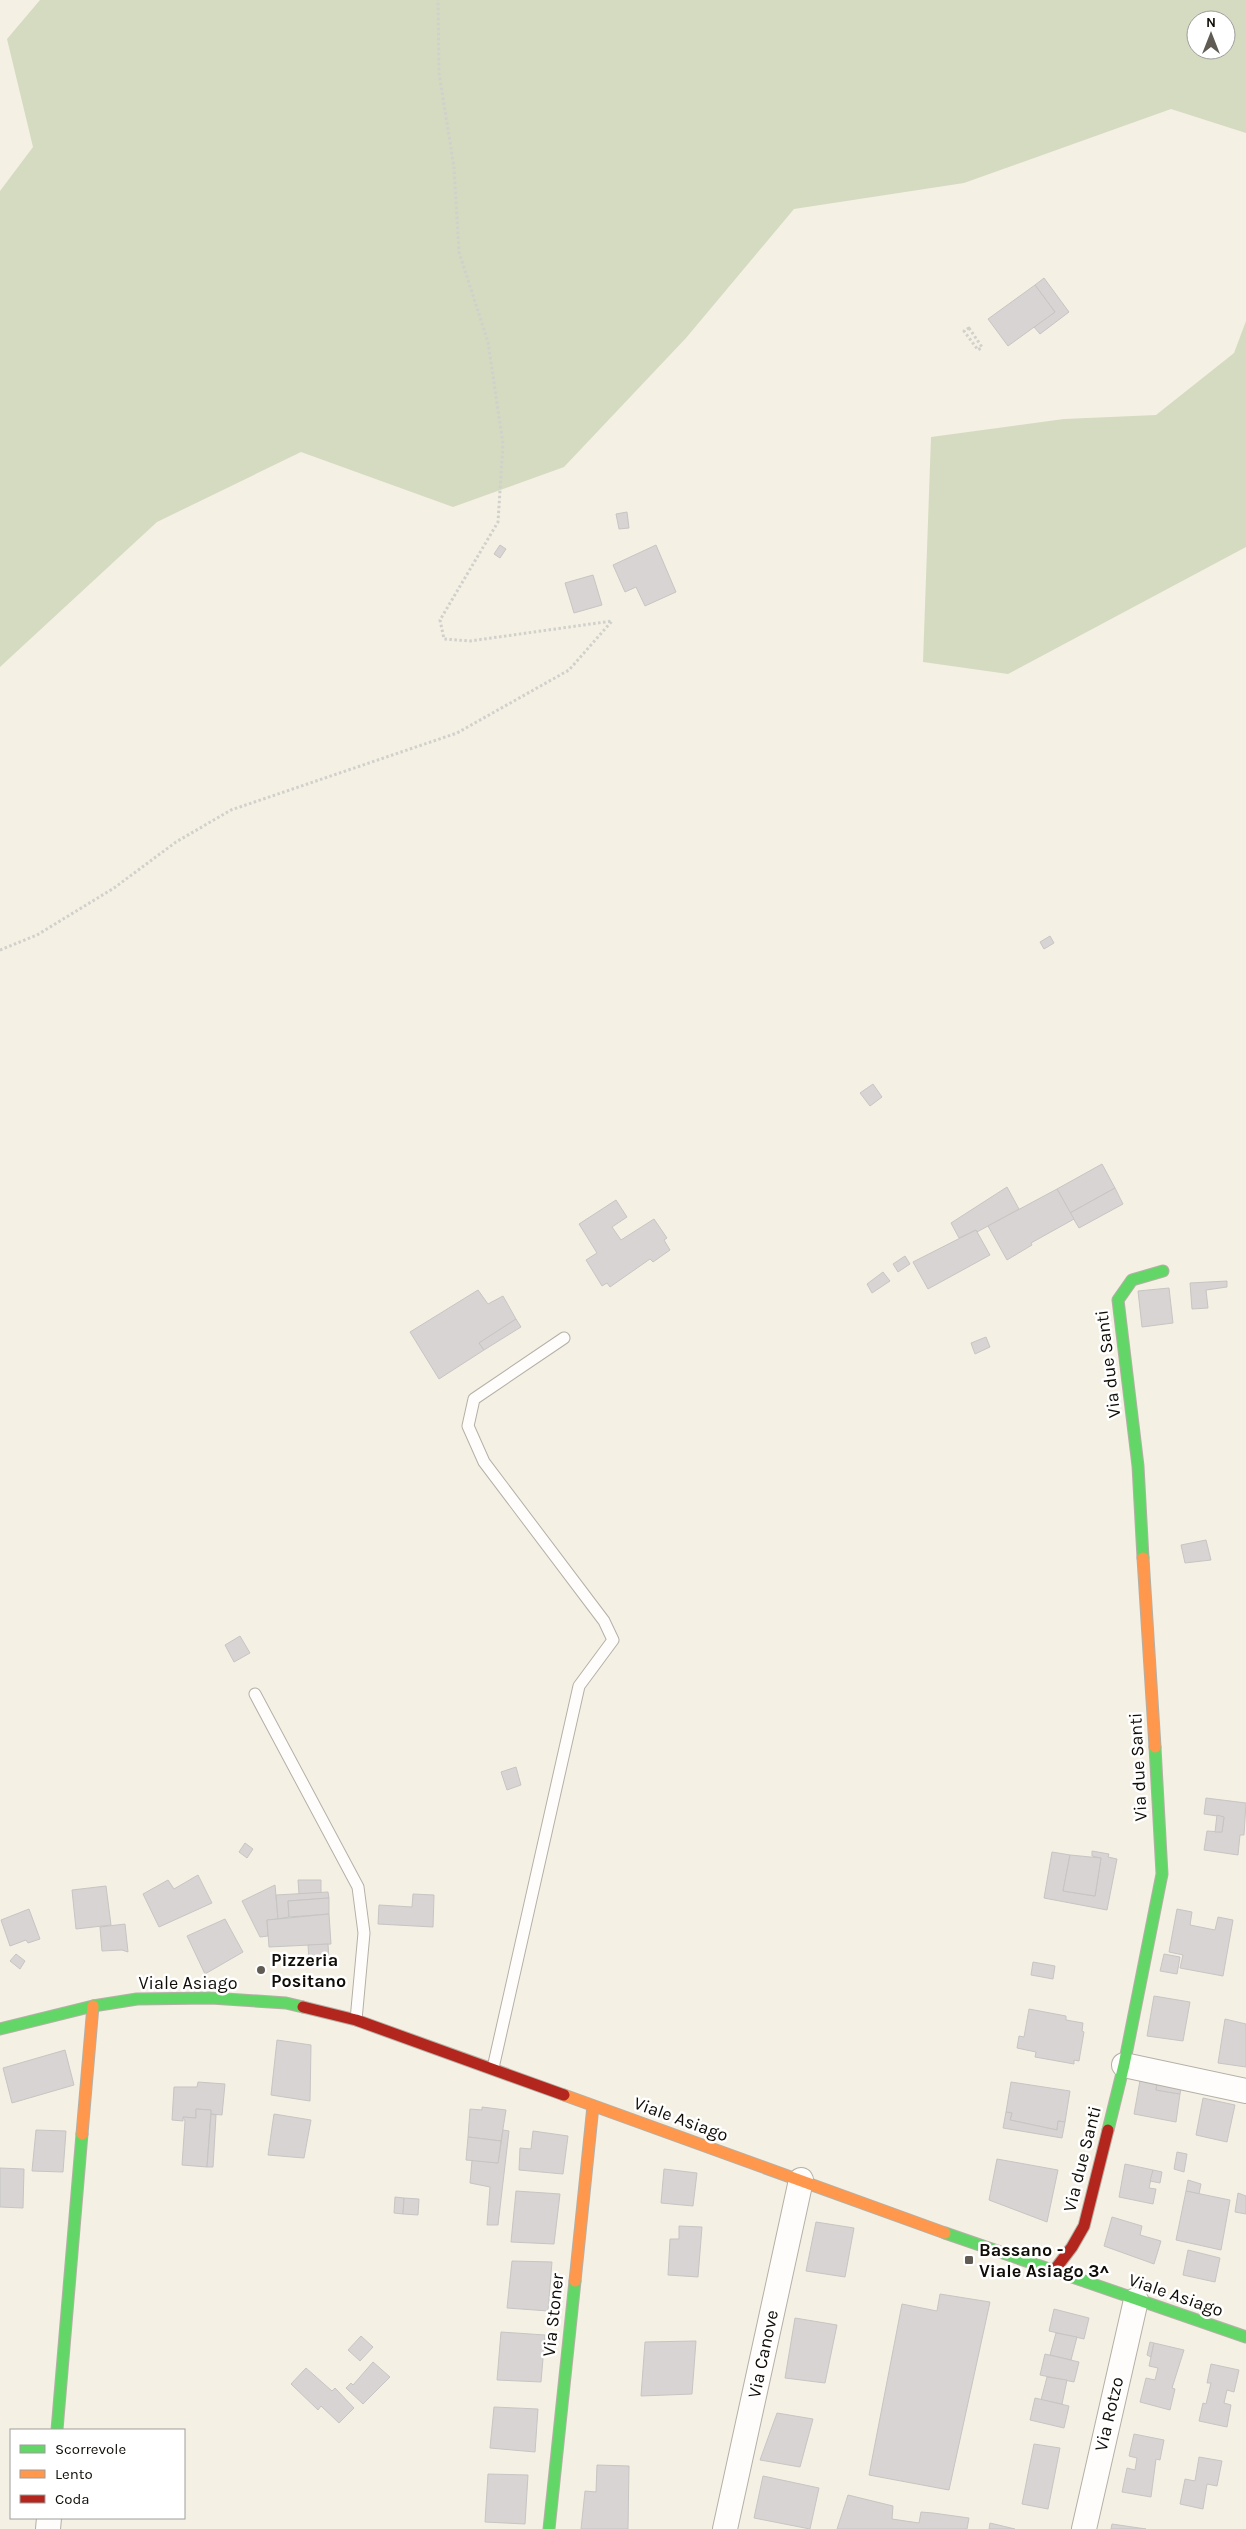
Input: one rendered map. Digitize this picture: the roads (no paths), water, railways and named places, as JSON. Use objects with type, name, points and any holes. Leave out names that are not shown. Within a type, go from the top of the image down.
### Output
[{"type":"street","name":"Via due Santi","points":[[1053,2272],[1072,2247],[1084,2226],[1124,2065],[1162,1874],[1138,1466],[1118,1300],[1132,1280],[1163,1271]]},
{"type":"street","name":"Viale Asiago","points":[[0,2029],[93,2006],[137,1999],[211,1998],[286,2003],[356,2020],[1053,2272],[1246,2337]]},
{"type":"street","points":[[57,2429],[93,2006]]},
{"type":"street","points":[[1124,2065],[1246,2091]]},
{"type":"street","name":"Via Stoner","points":[[549,2529],[593,2106]]},
{"type":"street","name":"Via Canove","points":[[725,2529],[801,2180]]},
{"type":"street","name":"Via Rotzo","points":[[1084,2529],[1136,2300]]},
{"type":"lane","points":[[493,2068],[579,1686],[613,1640],[604,1621],[484,1462],[468,1426],[474,1399],[564,1338]]},
{"type":"lane","points":[[255,1694],[358,1887],[364,1933],[356,2020]]},
{"type":"place","name":"Pizzeria Positano","points":[[261,1970]]},
{"type":"place","name":"Bassano - Viale Asiago 3^","points":[[969,2260]]}]
